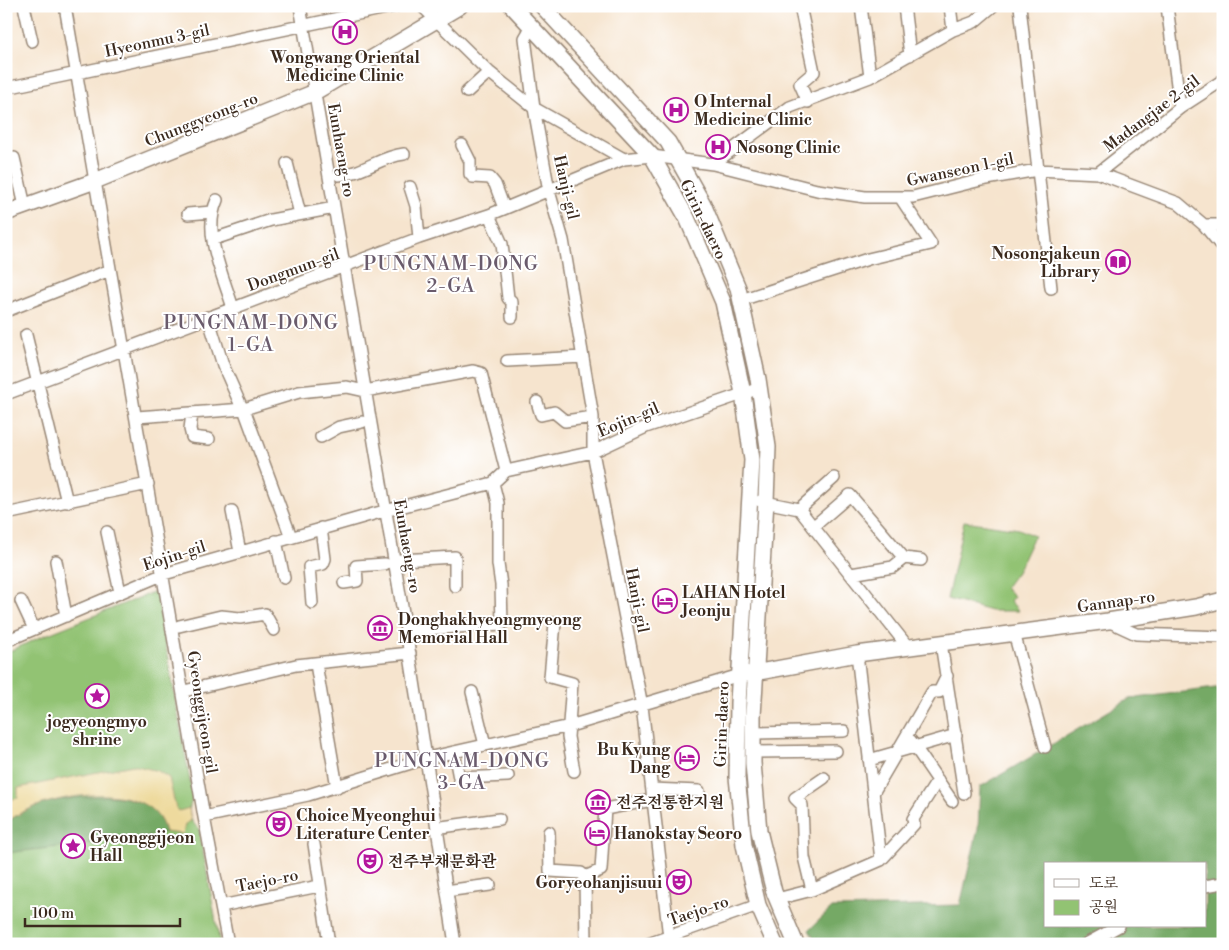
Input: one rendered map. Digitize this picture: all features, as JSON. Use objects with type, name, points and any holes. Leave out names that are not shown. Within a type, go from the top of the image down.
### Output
[{"type":"street","points":[[24,6],[32,42]]},
{"type":"street","name":"Gyeonggijeon-gil","points":[[65,6],[164,574],[204,817],[228,944]]},
{"type":"street","points":[[300,6],[315,92]]},
{"type":"street","name":"Hyeonmu 3-gil","points":[[6,88],[396,6]]},
{"type":"street","points":[[422,6],[489,72],[534,108],[624,159]]},
{"type":"street","name":"Chunggyeong-ro","points":[[6,213],[95,181],[315,92],[438,21],[460,6]]},
{"type":"street","name":"Girin-daero","points":[[512,6],[652,156],[687,218],[723,302],[743,393],[759,501],[753,733],[759,831],[777,899],[796,944]]},
{"type":"street","name":"Girin-daero","points":[[542,6],[657,130],[676,158],[703,204],[738,288],[741,300],[760,388],[768,447],[759,501],[740,675],[737,777],[744,845],[758,906],[775,944]]},
{"type":"street","points":[[800,6],[814,72],[800,84],[808,102]]},
{"type":"street","points":[[861,6],[870,77]]},
{"type":"street","points":[[904,6],[910,55]]},
{"type":"street","points":[[950,6],[952,30]]},
{"type":"street","points":[[714,164],[790,107],[808,102],[870,77],[952,30],[974,22],[993,6]]},
{"type":"street","name":"Gwanseon 1-gil","points":[[1020,6],[1027,57],[1037,170],[1052,288]]},
{"type":"street","points":[[1167,6],[1180,108]]},
{"type":"street","name":"Hanji-gil","points":[[532,26],[525,38],[534,108],[549,191],[563,240],[593,417],[594,452],[642,706],[669,937]]},
{"type":"street","points":[[467,92],[489,72]]},
{"type":"street","name":"Madangjae 2-gil","points":[[1098,173],[1180,108],[1223,80]]},
{"type":"street","name":"Eunhaeng-ro","points":[[315,92],[410,653],[455,944]]},
{"type":"street","points":[[462,145],[470,161],[470,174],[473,177],[490,178],[495,184],[504,208]]},
{"type":"street","name":"Eunhaeng-ro","points":[[339,175],[366,170],[390,156],[404,154]]},
{"type":"street","name":"Gwanseon 1-gil","points":[[624,159],[652,156],[676,158],[714,164],[818,190],[865,197],[913,197],[981,180],[1037,170],[1098,173],[1178,203],[1204,225],[1223,248]]},
{"type":"street","points":[[14,158],[26,206]]},
{"type":"street","name":"Dongmun-gil","points":[[6,394],[419,238],[489,215],[624,159]]},
{"type":"street","points":[[287,163],[300,214]]},
{"type":"street","points":[[410,186],[416,206],[419,238]]},
{"type":"street","points":[[741,300],[868,260],[931,244],[900,197]]},
{"type":"street","name":"Dongmun-gil","points":[[217,200],[212,212],[214,240],[233,308]]},
{"type":"street","points":[[214,240],[271,220],[328,209]]},
{"type":"street","points":[[188,214],[212,212]]},
{"type":"street","points":[[489,215],[502,244],[512,317]]},
{"type":"street","points":[[1204,225],[1223,225]]},
{"type":"street","points":[[6,311],[110,270]]},
{"type":"street","points":[[208,317],[223,365],[243,408],[291,537]]},
{"type":"street","points":[[26,335],[36,382],[68,502]]},
{"type":"street","points":[[507,361],[583,358]]},
{"type":"street","points":[[137,418],[243,408],[300,392],[347,387],[365,391],[474,371],[481,373],[506,471]]},
{"type":"street","name":"Eojin-gil","points":[[6,641],[164,574],[385,510],[493,483],[506,471],[594,452],[646,427],[727,401],[743,393],[760,388]]},
{"type":"street","points":[[538,402],[541,415],[554,412],[565,421],[593,417]]},
{"type":"street","points":[[192,414],[190,429],[192,437],[209,439]]},
{"type":"street","points":[[321,437],[339,428],[362,422]]},
{"type":"street","points":[[799,509],[834,478]]},
{"type":"street","points":[[411,630],[502,624],[501,585],[498,564],[498,503],[493,483]]},
{"type":"street","points":[[6,514],[148,484]]},
{"type":"street","points":[[813,527],[850,495],[904,558],[921,560]]},
{"type":"street","points":[[759,501],[799,509],[908,647]]},
{"type":"street","points":[[232,511],[240,552]]},
{"type":"street","points":[[312,603],[309,567],[323,564],[325,559],[320,528]]},
{"type":"street","points":[[107,532],[120,592]]},
{"type":"street","points":[[276,541],[284,578]]},
{"type":"street","name":"Eunhaeng-ro","points":[[400,560],[454,556],[455,586]]},
{"type":"street","points":[[852,574],[893,567],[904,558]]},
{"type":"street","points":[[56,561],[66,616]]},
{"type":"street","name":"Eunhaeng-ro","points":[[344,583],[357,581],[356,566],[385,564]]},
{"type":"street","name":"Gannap-ro","points":[[740,675],[857,654],[1108,621],[1196,607],[1223,600]]},
{"type":"street","points":[[21,601],[34,629]]},
{"type":"street","points":[[179,626],[221,616],[240,618],[265,614],[274,630]]},
{"type":"street","points":[[1108,621],[1136,634],[1223,637]]},
{"type":"street","points":[[555,623],[556,643],[550,677],[572,683],[568,737],[574,771]]},
{"type":"street","points":[[1014,633],[1045,747]]},
{"type":"street","points":[[941,643],[964,793]]},
{"type":"street","points":[[184,691],[296,665],[410,653]]},
{"type":"street","points":[[857,654],[881,860]]},
{"type":"street","points":[[316,664],[336,787]]},
{"type":"street","points":[[204,817],[336,787],[427,758],[570,726],[642,706],[740,675]]},
{"type":"street","points":[[873,794],[932,692],[939,692],[947,676]]},
{"type":"street","points":[[472,692],[485,745]]},
{"type":"street","name":"Girin-daero","points":[[753,733],[844,731]]},
{"type":"street","points":[[869,760],[956,734]]},
{"type":"street","points":[[908,735],[952,800]]},
{"type":"street","name":"Girin-daero","points":[[753,752],[836,750]]},
{"type":"street","points":[[454,752],[459,778],[508,776]]},
{"type":"street","points":[[812,890],[804,856],[802,805],[795,798],[824,778]]},
{"type":"street","points":[[777,899],[812,890],[881,860],[914,824],[913,819],[938,780]]},
{"type":"street","points":[[652,790],[699,790]]},
{"type":"street","points":[[585,877],[600,870],[605,810],[646,801]]},
{"type":"street","points":[[442,827],[499,819]]},
{"type":"street","points":[[549,832],[550,871],[581,873],[585,877],[586,944]]},
{"type":"street","name":"Taejo-ro","points":[[314,844],[329,944]]},
{"type":"street","points":[[1206,886],[1223,883]]},
{"type":"street","points":[[453,890],[490,885]]},
{"type":"street","name":"Taejo-ro","points":[[221,906],[319,886]]},
{"type":"street","name":"Taejo-ro","points":[[648,944],[758,906]]},
{"type":"street","points":[[1086,944],[1115,928]]},
{"type":"green space","points":[[964,521],[1019,529],[1034,536],[1017,572],[1005,588],[1014,596],[1010,601],[1019,611],[991,611],[947,599]]},
{"type":"green space","points":[[156,591],[193,798],[189,811],[193,822],[199,829],[220,944],[6,944],[6,653],[38,638]]},
{"type":"green space","points":[[1223,687],[1223,944],[817,944],[809,930],[832,908],[960,905],[978,829],[980,787],[1129,699]]},
{"type":"green space","points":[[103,796],[133,800],[150,807],[157,813],[165,832],[144,837],[6,853],[6,823],[17,815],[28,809],[64,799]]},
{"type":"sand","points":[[133,765],[158,771],[169,778],[176,809],[179,811],[189,808],[191,821],[185,824],[183,834],[165,832],[156,814],[140,802],[118,796],[93,795],[67,798],[43,804],[22,813],[6,823],[6,800],[18,798],[18,788]]},
{"type":"place","name":"Wongwang Oriental Medicine Clinic","points":[[345,32]]},
{"type":"place","name":"O Internal Medicine Clinic","points":[[676,110]]},
{"type":"place","name":"Nosong Clinic","points":[[718,147]]},
{"type":"place","name":"Nosongjakeun Library","points":[[1118,262]]},
{"type":"place","name":"LAHAN Hotel Jeonju","points":[[665,601]]},
{"type":"place","name":"Donghakhyeongmyeong Memorial Hall","points":[[380,628]]},
{"type":"place","name":"jogyeongmyo shrine","points":[[97,696]]},
{"type":"place","name":"Bu Kyung Dang","points":[[687,758]]},
{"type":"place","name":"전주전통한지원","points":[[598,802]]},
{"type":"place","name":"Choice Myeonghui Literature Center","points":[[279,824]]},
{"type":"place","name":"Hanokstay Seoro","points":[[597,833]]},
{"type":"place","name":"Gyeonggijeon Hall","points":[[73,846]]},
{"type":"place","name":"전주부채문화관","points":[[370,861]]},
{"type":"place","name":"Goryeohanjisuui","points":[[679,882]]},
{"type":"district","name":"PUNGNAM-DONG 2-GA","points":[[451,274]]},
{"type":"district","name":"PUNGNAM-DONG 1-GA","points":[[251,333]]},
{"type":"district","name":"PUNGNAM-DONG 3-GA","points":[[462,771]]}]
